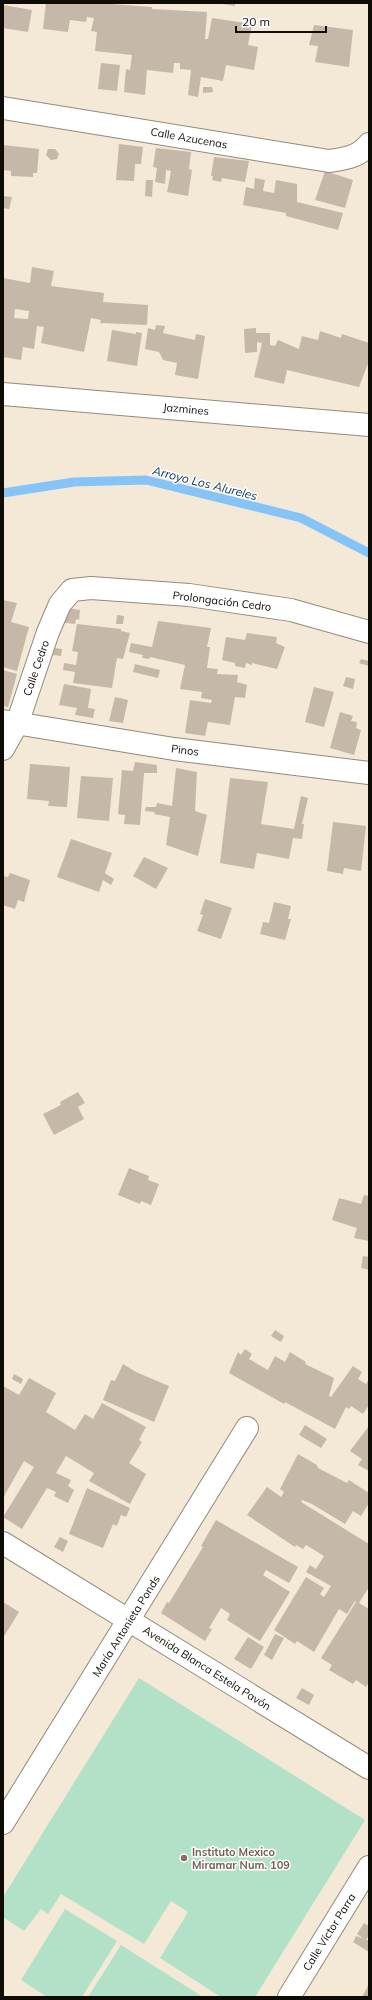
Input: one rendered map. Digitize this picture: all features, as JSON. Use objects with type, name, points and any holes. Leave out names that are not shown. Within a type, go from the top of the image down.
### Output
[{"type":"street","name":"Calle Azucenas","points":[[3,108],[328,161],[346,159],[364,150],[369,144]]},
{"type":"street","name":"Jazmines","points":[[3,394],[369,425]]},
{"type":"street","name":"Prolongación Cedro","points":[[72,590],[91,588],[189,595],[291,610],[369,632]]},
{"type":"street","name":"Calle Cedro","points":[[3,749],[10,722],[60,604],[72,590]]},
{"type":"street","name":"Pinos","points":[[10,722],[174,749],[369,773]]},
{"type":"street","name":"María Antonieta Ponds","points":[[3,1823],[130,1620],[247,1428]]},
{"type":"street","name":"Avenida Blanca Estela Pavón","points":[[3,1543],[369,1768]]},
{"type":"street","name":"Calle Víctor Parra","points":[[289,1997],[369,1868]]},
{"type":"green space","name":"Instituto Mexico Miramar Num. 109","points":[[139,1678],[365,1820],[255,1997],[221,1997],[160,1958],[188,1912],[171,1901],[144,1944],[61,1894],[48,1914],[41,1909],[24,1931],[3,1917],[3,1897]]},
{"type":"green space","points":[[65,1909],[117,1941],[82,1997],[47,1997],[21,1980]]},
{"type":"green space","points":[[121,1945],[203,1997],[88,1997]]},
{"type":"building","points":[[46,3],[97,3],[152,7],[152,9],[207,12],[205,39],[208,39],[212,18],[252,24],[248,45],[258,47],[254,70],[226,65],[223,81],[201,77],[198,97],[188,95],[191,70],[180,69],[180,63],[174,63],[173,73],[147,70],[145,95],[124,92],[126,69],[130,70],[132,55],[95,51],[97,32],[91,31],[94,18],[87,17],[86,22],[70,20],[68,32],[43,29]]},
{"type":"building","points":[[216,3],[235,3],[235,6]]},
{"type":"building","points":[[3,5],[32,10],[28,32],[3,28]]},
{"type":"building","points":[[314,25],[353,30],[349,67],[315,62],[318,46],[309,45]]},
{"type":"building","points":[[101,63],[120,65],[117,91],[98,89]]},
{"type":"building","points":[[203,87],[212,87],[213,92],[203,93]]},
{"type":"building","points":[[119,144],[143,147],[141,164],[135,164],[134,181],[116,180]]},
{"type":"building","points":[[3,145],[39,149],[37,173],[33,173],[33,177],[11,176],[11,171],[3,170]]},
{"type":"building","points":[[156,148],[191,152],[189,169],[192,170],[188,196],[167,192],[171,171],[166,170],[165,184],[155,182],[157,168],[153,167]]},
{"type":"building","points":[[48,149],[55,149],[59,154],[57,159],[51,160],[46,155]]},
{"type":"building","points":[[214,157],[249,161],[245,182],[222,178],[221,182],[212,180],[213,176],[211,176]]},
{"type":"building","points":[[325,171],[353,180],[345,208],[315,200]]},
{"type":"building","points":[[255,178],[265,180],[263,191],[274,193],[276,180],[297,184],[297,202],[343,213],[338,230],[286,216],[286,213],[243,205],[246,187],[254,189]]},
{"type":"building","points":[[146,180],[153,180],[152,197],[145,196]]},
{"type":"building","points":[[3,196],[12,197],[9,209],[3,208]]},
{"type":"building","points":[[32,267],[54,271],[51,286],[104,293],[103,302],[148,305],[147,325],[100,323],[101,320],[91,318],[84,352],[41,343],[44,327],[37,326],[34,349],[23,347],[21,360],[3,357],[3,278],[30,283]],"holes":[[[15,309],[29,311],[28,319],[14,318]]]},
{"type":"building","points":[[156,325],[165,326],[163,333],[195,340],[196,334],[205,336],[198,379],[175,375],[177,363],[163,360],[159,352],[145,349],[148,328],[155,330]]},
{"type":"building","points":[[256,328],[256,333],[270,333],[270,345],[275,346],[278,340],[299,349],[302,336],[318,340],[320,331],[341,338],[342,334],[369,343],[369,361],[359,387],[287,370],[284,384],[254,377],[262,343],[257,342],[257,352],[245,353],[244,329]]},
{"type":"building","points":[[112,330],[136,334],[136,332],[142,333],[137,366],[107,361]]},
{"type":"building","points":[[3,600],[17,603],[11,622],[29,627],[17,671],[3,667]]},
{"type":"building","points":[[62,607],[80,610],[79,620],[76,619],[75,624],[59,622]]},
{"type":"building","points":[[117,615],[124,616],[123,624],[116,624]]},
{"type":"building","points":[[158,621],[211,628],[207,647],[210,647],[207,668],[218,669],[217,674],[238,675],[237,682],[247,685],[245,698],[235,697],[230,725],[208,722],[205,736],[185,733],[190,700],[211,703],[212,700],[201,698],[202,692],[180,689],[185,665],[150,657],[149,659],[142,658],[143,655],[129,652],[131,643],[152,647]]},
{"type":"building","points":[[77,624],[121,629],[121,631],[130,633],[123,659],[117,658],[112,688],[73,683],[75,672],[63,670],[64,663],[76,665],[78,652],[72,651]]},
{"type":"building","points":[[247,633],[277,637],[276,643],[285,647],[277,669],[252,663],[252,665],[246,663],[245,668],[235,666],[235,663],[222,660],[226,637],[245,640]]},
{"type":"building","points":[[54,648],[62,649],[61,656],[53,655]]},
{"type":"building","points":[[361,659],[369,661],[369,666],[359,663]]},
{"type":"building","points":[[135,664],[160,670],[158,678],[133,672]]},
{"type":"building","points":[[3,670],[17,674],[8,707],[3,706]]},
{"type":"building","points":[[346,677],[355,679],[353,689],[343,686]]},
{"type":"building","points":[[64,684],[91,689],[88,708],[95,709],[93,718],[75,715],[77,708],[59,705]]},
{"type":"building","points":[[314,687],[334,692],[324,727],[305,722]]},
{"type":"building","points":[[115,697],[128,700],[123,723],[109,721]]},
{"type":"building","points":[[340,712],[353,716],[351,721],[357,722],[356,728],[361,730],[354,755],[330,748]]},
{"type":"building","points":[[135,762],[157,765],[157,773],[144,773],[140,825],[124,824],[125,815],[118,814],[122,770],[133,771]]},
{"type":"building","points":[[30,764],[70,767],[67,807],[48,806],[49,801],[27,799]]},
{"type":"building","points":[[176,768],[197,772],[195,811],[207,815],[198,856],[166,845],[170,817],[154,814],[155,812],[145,811],[146,807],[156,807],[157,803],[172,806]]},
{"type":"building","points":[[81,776],[113,778],[109,821],[77,818]]},
{"type":"building","points":[[230,778],[268,782],[261,824],[294,829],[301,796],[308,798],[302,824],[304,824],[302,839],[293,838],[289,859],[257,853],[254,869],[220,863]]},
{"type":"building","points":[[333,822],[366,826],[361,871],[344,868],[343,874],[327,871]]},
{"type":"building","points":[[71,839],[112,853],[105,873],[114,879],[111,885],[103,880],[99,892],[57,877]]},
{"type":"building","points":[[144,857],[168,868],[156,889],[133,876]]},
{"type":"building","points":[[10,873],[30,880],[24,902],[18,900],[15,909],[3,905],[3,876],[8,877]]},
{"type":"building","points":[[205,899],[232,908],[221,939],[197,931],[203,915],[200,914]]},
{"type":"building","points":[[274,902],[291,906],[288,919],[291,919],[285,940],[260,934],[263,922],[269,923]]},
{"type":"building","points":[[78,1092],[85,1103],[78,1107],[84,1119],[54,1135],[43,1114],[61,1105],[60,1102]]},
{"type":"building","points":[[129,1168],[149,1176],[148,1180],[159,1184],[151,1205],[141,1201],[140,1204],[118,1195]]},
{"type":"building","points":[[364,1195],[369,1196],[369,1241],[354,1238],[357,1228],[332,1220],[339,1198],[361,1204]]},
{"type":"building","points":[[363,1256],[369,1257],[369,1270],[361,1268]]},
{"type":"building","points":[[275,1330],[284,1336],[281,1342],[271,1336]]},
{"type":"building","points":[[245,1349],[252,1354],[249,1359],[268,1370],[275,1356],[285,1362],[290,1352],[306,1362],[305,1364],[334,1378],[329,1396],[331,1397],[353,1366],[362,1372],[358,1379],[366,1384],[369,1379],[369,1405],[363,1414],[351,1406],[349,1409],[346,1407],[335,1429],[285,1402],[284,1404],[229,1373],[238,1352],[241,1355]]},
{"type":"building","points":[[123,1364],[136,1372],[169,1386],[154,1422],[103,1400],[111,1380],[115,1381]]},
{"type":"building","points":[[14,1374],[23,1379],[21,1384],[12,1379]]},
{"type":"building","points":[[29,1378],[56,1393],[46,1412],[75,1430],[85,1414],[93,1419],[102,1403],[146,1427],[139,1440],[142,1442],[129,1463],[146,1474],[130,1504],[89,1481],[94,1473],[66,1456],[56,1473],[71,1480],[68,1486],[74,1490],[68,1503],[54,1496],[56,1492],[47,1488],[22,1529],[3,1517],[34,1467],[24,1461],[3,1498],[3,1386],[19,1395]]},
{"type":"building","points":[[305,1425],[327,1439],[321,1448],[299,1435]]},
{"type":"building","points":[[369,1426],[369,1471],[358,1465],[362,1459],[350,1451]]},
{"type":"building","points":[[298,1454],[317,1465],[318,1468],[347,1483],[349,1480],[369,1493],[369,1503],[361,1516],[353,1511],[345,1524],[312,1504],[302,1500],[301,1502],[369,1544],[369,1587],[359,1603],[369,1609],[369,1682],[366,1687],[356,1680],[353,1684],[329,1670],[332,1665],[321,1658],[356,1602],[355,1601],[347,1614],[339,1609],[314,1652],[297,1641],[295,1644],[274,1630],[306,1577],[324,1588],[320,1594],[324,1597],[331,1586],[306,1572],[310,1565],[316,1569],[324,1556],[306,1545],[303,1549],[296,1545],[295,1547],[247,1515],[267,1487],[281,1497],[284,1492],[280,1489]]},
{"type":"building","points":[[87,1488],[130,1508],[126,1517],[121,1515],[117,1526],[113,1524],[103,1548],[69,1534]]},
{"type":"building","points":[[216,1520],[298,1567],[289,1583],[266,1570],[263,1575],[290,1592],[260,1641],[227,1620],[230,1614],[221,1608],[209,1628],[212,1629],[205,1641],[161,1613],[167,1602],[169,1603],[203,1547],[201,1546]]},
{"type":"building","points":[[60,1537],[68,1541],[63,1552],[54,1547]]},
{"type":"building","points":[[3,1602],[19,1612],[3,1638]]},
{"type":"building","points":[[275,1634],[284,1638],[272,1660],[264,1655]]},
{"type":"building","points":[[248,1637],[264,1647],[251,1669],[234,1659]]},
{"type":"building","points":[[302,1688],[314,1695],[309,1705],[296,1698]]},
{"type":"building","points":[[364,1923],[369,1926],[369,1935],[366,1940],[357,1934]]},
{"type":"building","points":[[356,1936],[368,1940],[369,1952],[353,1942]]},
{"type":"building","points":[[369,1984],[369,1997],[362,1997]]},
{"type":"waterway","name":"Arroyo Los Alureles","points":[[3,493],[74,482],[146,480],[301,518],[369,553]]},
{"type":"place","name":"Instituto Mexico Miramar Num. 109","points":[[184,1858]]}]
